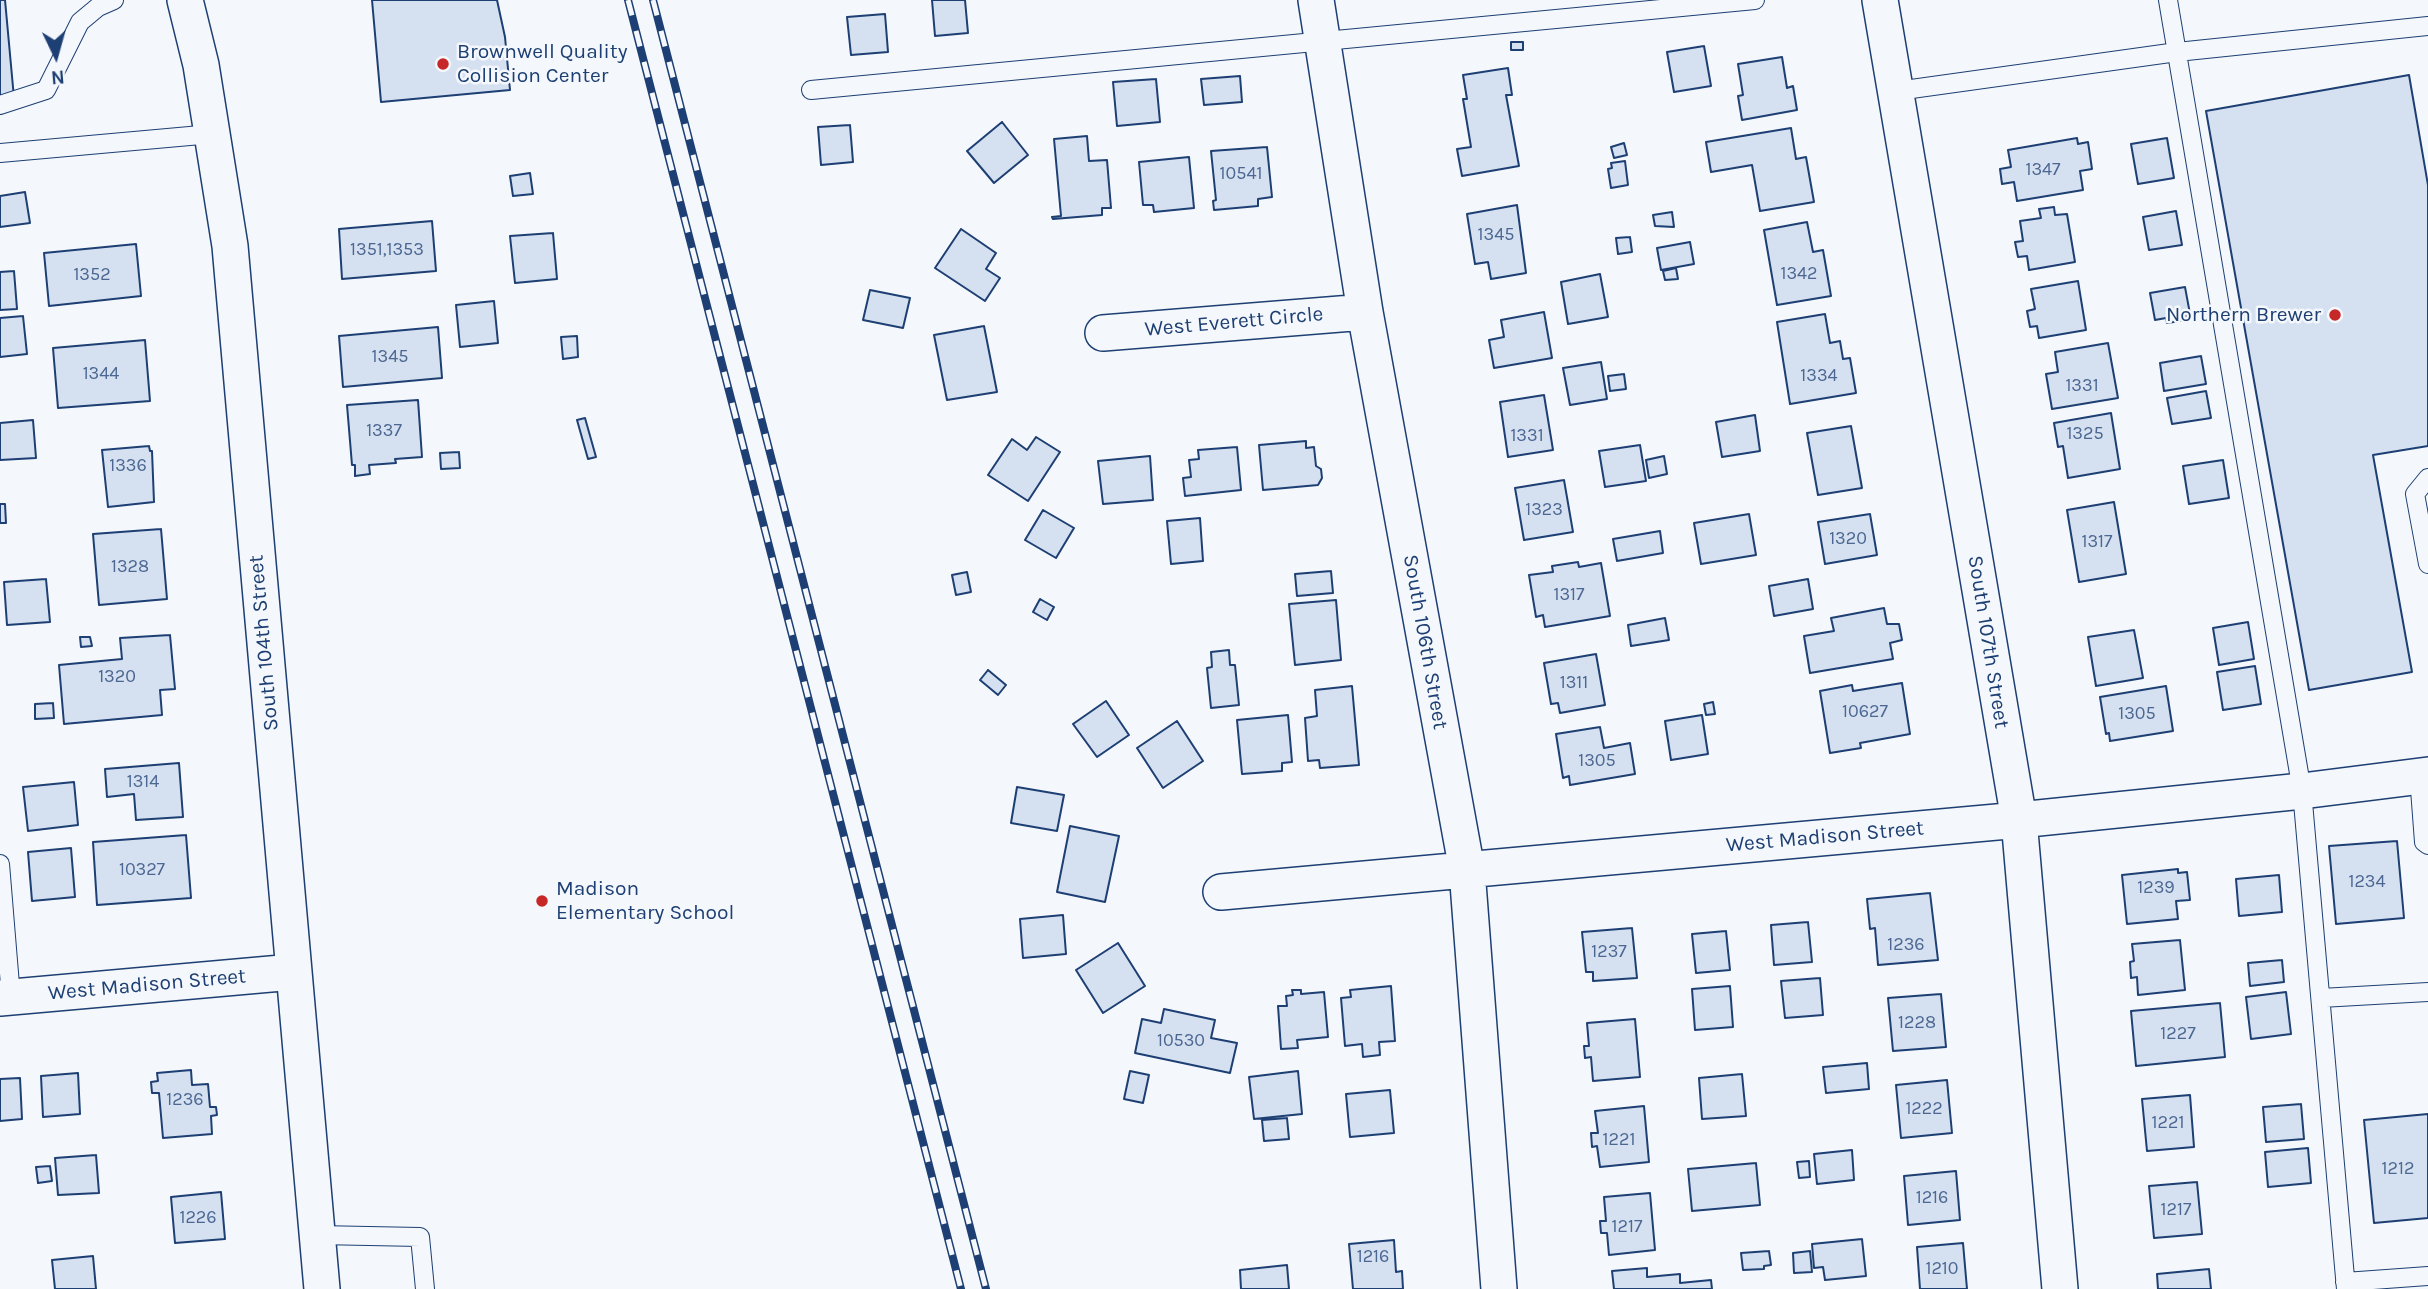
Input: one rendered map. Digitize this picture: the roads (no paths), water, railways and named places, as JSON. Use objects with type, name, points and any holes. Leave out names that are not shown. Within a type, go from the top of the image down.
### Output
[{"type":"street","name":"South 104th Street","points":[[185,0],[201,65],[230,246],[323,1289]]},
{"type":"street","name":"South 106th Street","points":[[1316,0],[1365,312],[1467,870],[1499,1289]]},
{"type":"street","name":"South 107th Street","points":[[1880,0],[2019,820],[2060,1289]]},
{"type":"street","name":"West Everett Circle","points":[[1103,333],[1365,312]]},
{"type":"street","name":"West Madison Street","points":[[1221,892],[2019,820],[2302,791],[2424,775]]},
{"type":"street","name":"West Madison Street","points":[[5,997],[293,972]]},
{"type":"lane","points":[[0,106],[46,90],[80,22],[98,7],[114,0]]},
{"type":"lane","points":[[811,90],[1755,0]]},
{"type":"lane","points":[[2168,0],[2302,791],[2346,1285],[2428,1276]]},
{"type":"lane","points":[[1897,91],[2177,52],[2428,26]]},
{"type":"lane","points":[[0,153],[212,134]]},
{"type":"lane","points":[[2428,478],[2415,494],[2428,564]]},
{"type":"lane","points":[[2424,775],[2424,842],[2428,845]]},
{"type":"lane","points":[[0,864],[5,997]]},
{"type":"lane","points":[[2320,998],[2428,992]]},
{"type":"lane","points":[[317,1235],[420,1237],[425,1289]]},
{"type":"railway","points":[[628,0],[961,1289]]},
{"type":"railway","points":[[653,0],[986,1289]]},
{"type":"place","name":"Brownwell Quality Collision Center","points":[[443,64]]},
{"type":"place","name":"Northern Brewer","points":[[2335,315]]},
{"type":"place","name":"Madison Elementary School","points":[[542,901]]}]
